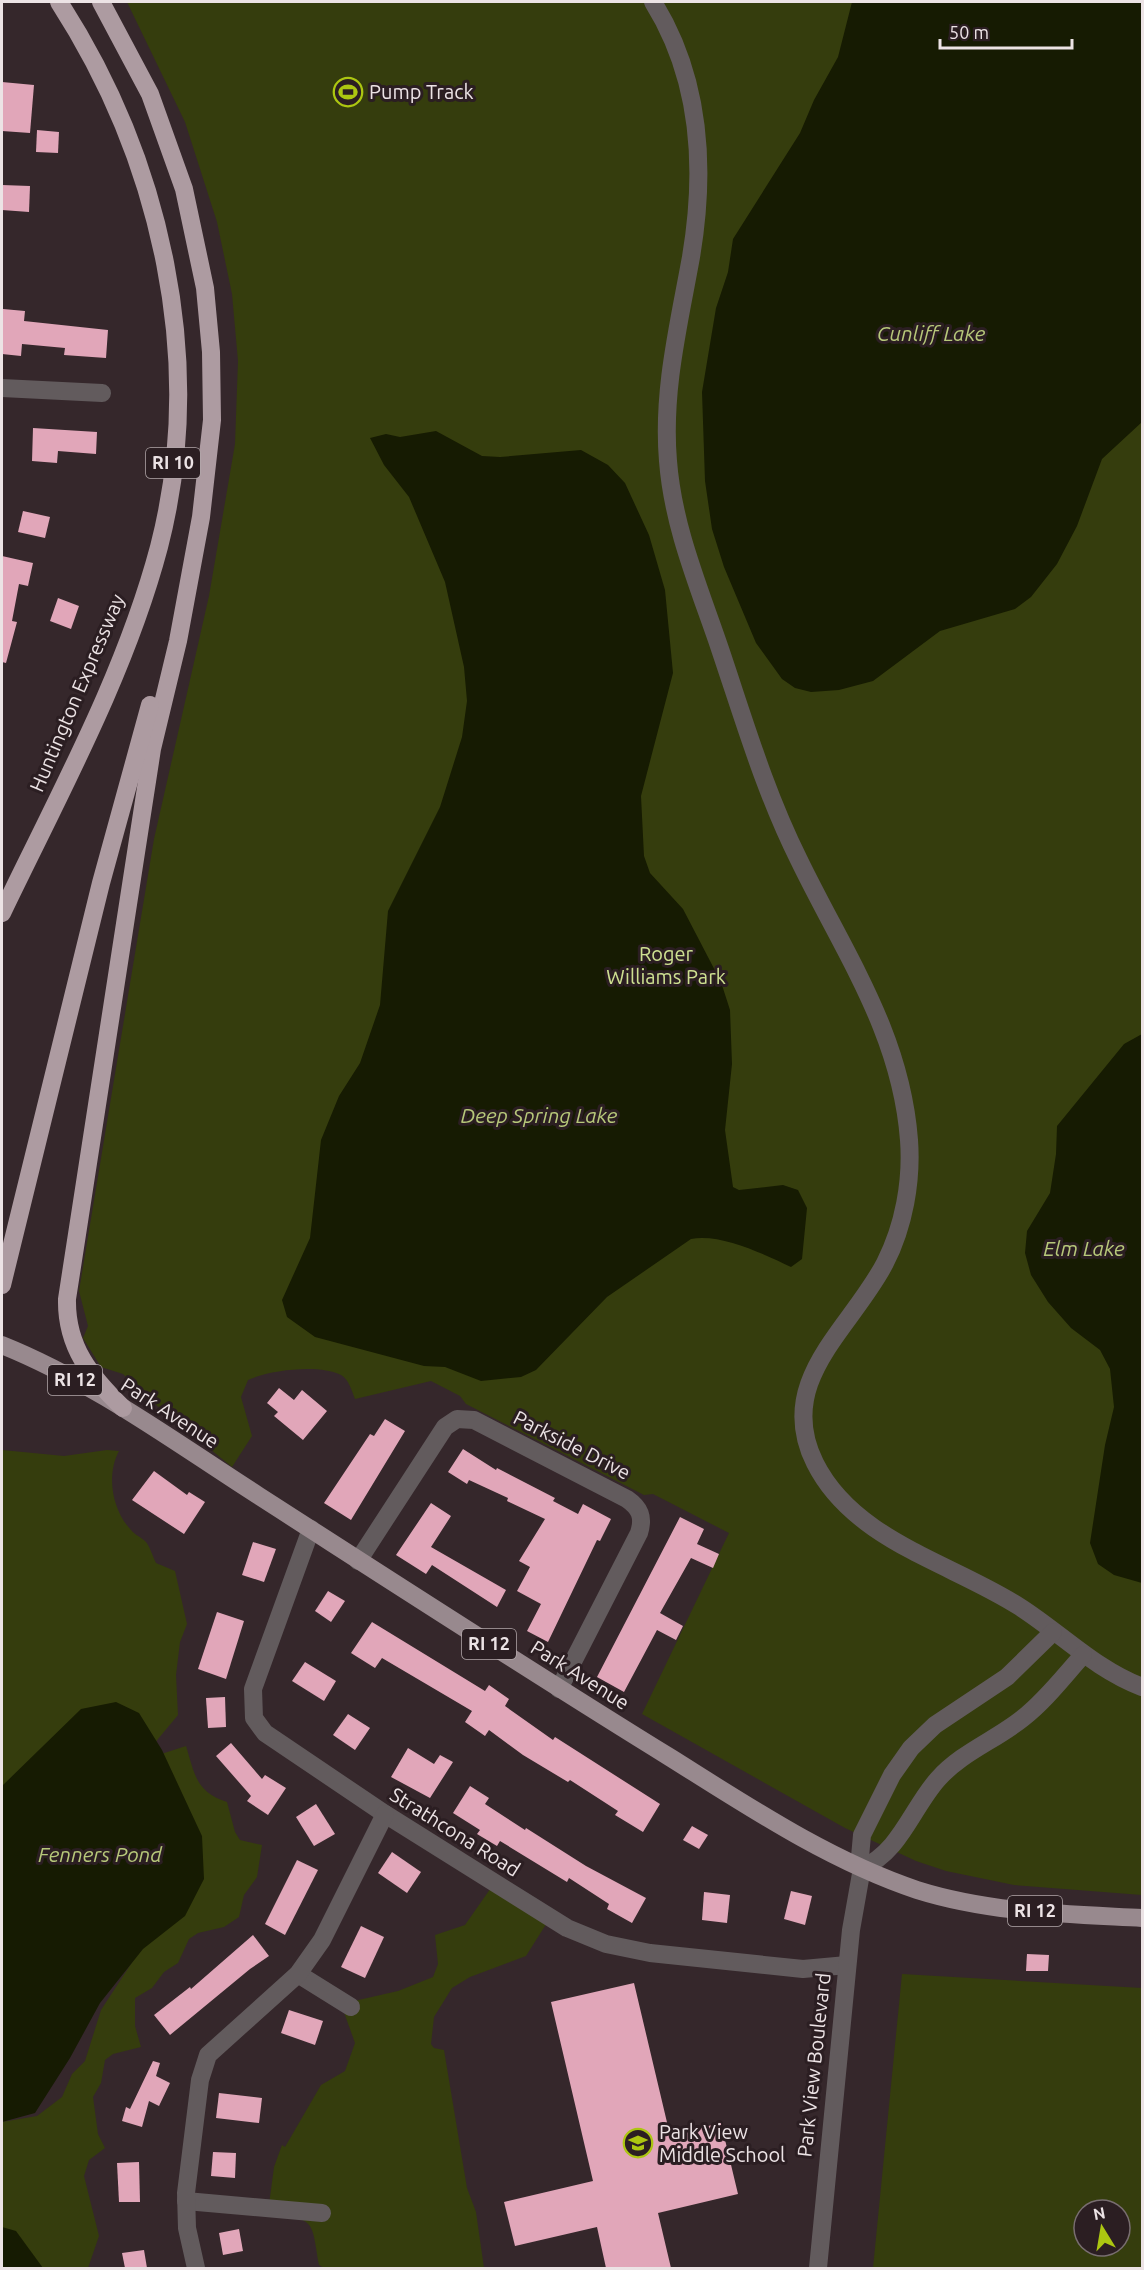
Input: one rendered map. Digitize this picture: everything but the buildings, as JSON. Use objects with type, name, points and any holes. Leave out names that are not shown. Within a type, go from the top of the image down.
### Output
[{"type":"highway","name":"Huntington Expressway","points":[[2,913],[100,706],[130,637],[159,547],[166,515],[174,451],[177,387],[174,323],[165,261],[153,210],[118,108],[90,53],[59,2]]},
{"type":"highway","name":"RI 10","points":[[2,1285],[109,853],[195,551],[206,485],[212,420],[211,351],[205,288],[184,189],[163,124],[136,64],[101,2]]},
{"type":"highway","points":[[123,1408],[97,1381],[77,1352],[69,1325],[67,1299],[152,749],[178,641],[195,551]]},
{"type":"main road","name":"Park Avenue","points":[[2,1346],[73,1379],[123,1408],[559,1689],[706,1780],[824,1849],[862,1868],[919,1890],[971,1904],[1045,1912],[1143,1917]]},
{"type":"street","points":[[653,2],[684,65],[694,106],[699,141],[699,180],[692,253],[679,315],[667,417],[669,477],[677,518],[689,560],[778,814],[881,1020],[900,1080],[910,1141],[905,1203],[894,1243],[874,1281],[821,1356],[808,1385],[803,1409],[808,1446],[828,1484],[861,1518],[900,1543],[1008,1599],[1083,1655],[1118,1677],[1143,1687]]},
{"type":"street","points":[[2,390],[102,393]]},
{"type":"street","name":"Parkside Drive","points":[[358,1561],[445,1426],[457,1419],[474,1420],[627,1498],[639,1509],[642,1517],[639,1533],[559,1689]]},
{"type":"street","name":"Strathcona Road","points":[[311,1529],[253,1689],[254,1718],[265,1733],[385,1815],[567,1928],[606,1944],[650,1953],[803,1969],[847,1965]]},
{"type":"street","name":"Park View Boulevard","points":[[818,2268],[847,1965],[854,1907],[862,1868],[860,1846],[862,1834],[882,1793],[911,1748],[941,1721],[997,1686],[1053,1632]]},
{"type":"street","points":[[862,1868],[884,1856],[891,1849],[922,1798],[950,1767],[1024,1717],[1083,1655]]},
{"type":"street","points":[[196,2268],[187,2228],[186,2201],[200,2080],[208,2055],[298,1974],[322,1940],[385,1815]]},
{"type":"street","points":[[298,1974],[351,2007]]},
{"type":"street","points":[[186,2201],[322,2213]]},
{"type":"green space","name":"Roger Williams Park","points":[[127,2],[1142,2],[1142,1895],[1014,1885],[946,1871],[916,1861],[845,1828],[642,1714],[729,1533],[653,1494],[644,1495],[466,1404],[460,1396],[431,1381],[355,1399],[346,1379],[332,1372],[308,1369],[257,1376],[248,1380],[241,1397],[252,1436],[232,1467],[144,1395],[123,1374],[101,1367],[83,1338],[88,1326],[79,1291],[154,839],[209,596],[235,444],[238,361],[232,294],[217,222],[185,122]]},
{"type":"green space","points":[[2,1450],[64,1456],[107,1450],[119,1451],[115,1460],[112,1481],[115,1503],[124,1522],[146,1542],[156,1563],[175,1571],[187,1624],[180,1642],[176,1675],[178,1715],[153,1745],[2,1788]]},
{"type":"green space","points":[[186,1746],[195,1774],[203,1788],[227,1802],[235,1832],[240,1840],[262,1845],[257,1877],[244,1895],[239,1917],[224,1927],[198,1933],[189,1939],[178,1963],[164,1972],[152,1988],[135,1998],[135,2026],[141,2047],[113,2054],[105,2060],[101,2083],[93,2097],[98,2134],[105,2148],[89,2160],[84,2176],[99,2236],[88,2268],[37,2268],[2,2241],[2,2122],[37,2116],[62,2097],[72,2074],[85,2061],[101,2010],[157,1924],[155,1756]]},
{"type":"green space","points":[[495,1882],[550,1918],[526,1956],[470,1977],[452,1988],[434,2017],[431,2044],[434,2048],[444,2050],[467,2188],[476,2212],[484,2268],[324,2268],[319,2265],[312,2230],[308,2224],[295,2217],[268,2212],[274,2167],[282,2145],[285,2147],[321,2085],[345,2071],[355,2043],[341,2004],[398,1991],[433,1977],[438,1964],[435,1935],[465,1925]]},
{"type":"green space","points":[[902,1974],[1142,1988],[1142,2268],[873,2268]]},
{"type":"water","name":"Cunliff Lake","points":[[852,2],[1142,2],[1142,422],[1102,459],[1077,526],[1057,564],[1031,597],[1015,609],[940,631],[873,681],[839,690],[811,692],[795,688],[782,679],[756,643],[724,567],[712,529],[705,481],[702,392],[716,308],[728,272],[733,239],[800,133],[814,100],[838,57]]},
{"type":"water","name":"Deep Spring Lake","points":[[436,431],[482,456],[500,457],[581,450],[608,465],[625,483],[649,535],[665,590],[673,673],[641,796],[644,856],[650,873],[683,909],[721,982],[730,1010],[732,1064],[725,1130],[733,1187],[739,1190],[783,1185],[798,1190],[807,1208],[802,1259],[791,1267],[728,1242],[703,1238],[691,1239],[607,1297],[536,1370],[521,1377],[481,1381],[445,1367],[424,1366],[315,1337],[287,1317],[282,1300],[310,1238],[321,1140],[339,1096],[360,1063],[380,1005],[388,911],[440,807],[462,737],[467,701],[464,667],[445,582],[409,497],[384,465],[370,438],[386,434],[400,437]]},
{"type":"water","name":"Elm Lake","points":[[1142,1034],[1142,1583],[1114,1575],[1098,1564],[1090,1543],[1105,1445],[1114,1407],[1110,1369],[1100,1350],[1071,1328],[1048,1302],[1031,1275],[1025,1253],[1027,1231],[1050,1193],[1056,1154],[1057,1126],[1124,1044]]},
{"type":"water","name":"Fenners Pond","points":[[116,1702],[139,1713],[162,1750],[202,1836],[204,1879],[185,1916],[143,1949],[100,2003],[70,2058],[35,2113],[2,2122],[2,1786],[81,1709]]},
{"type":"water","points":[[2,2227],[16,2231],[43,2268],[2,2268]]},
{"type":"place","name":"Pump Track","points":[[348,92]]},
{"type":"place","name":"Park View Middle School","points":[[638,2143]]}]
